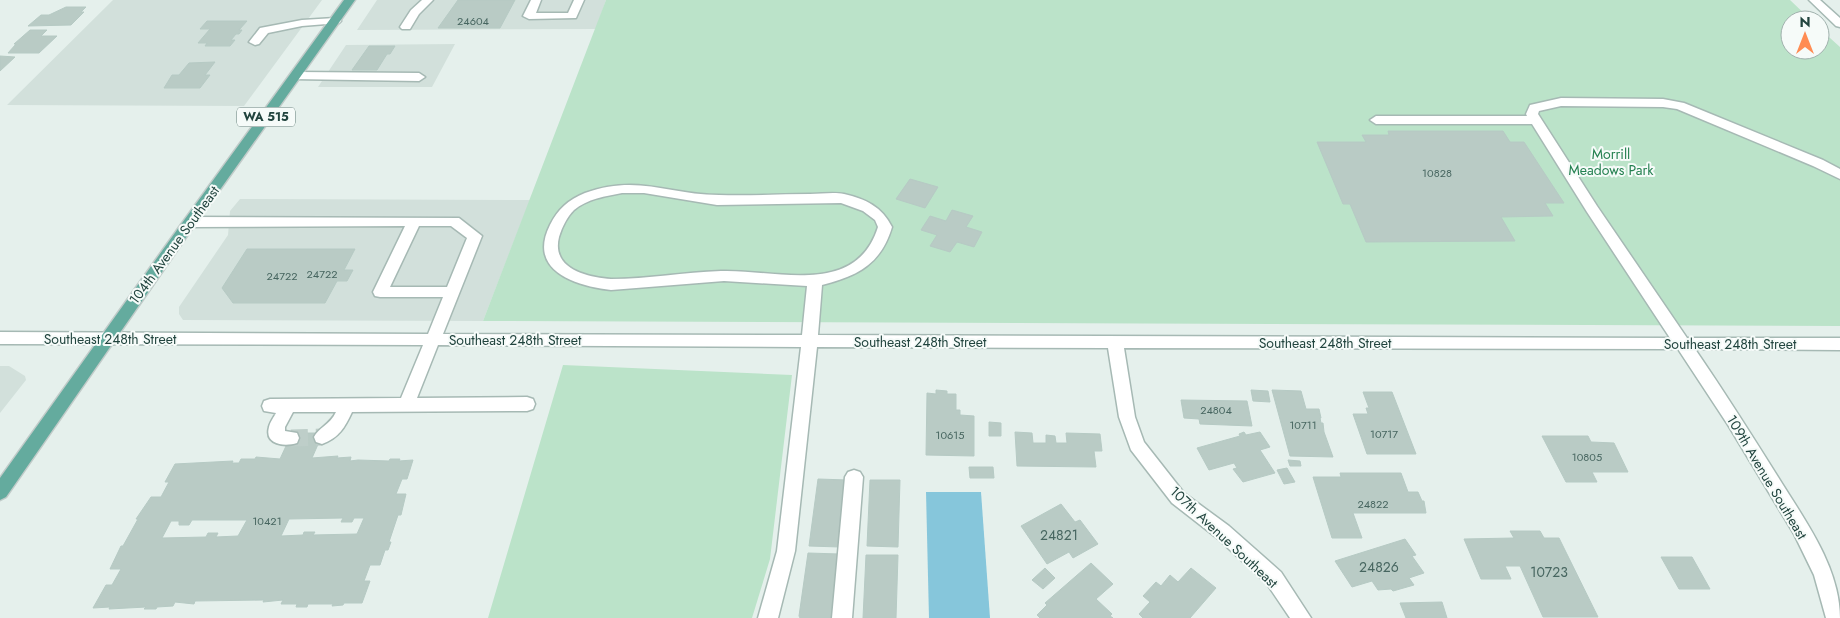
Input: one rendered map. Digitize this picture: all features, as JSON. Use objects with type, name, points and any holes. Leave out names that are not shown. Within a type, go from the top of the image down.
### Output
[{"type":"main road","name":"104th Avenue Southeast","points":[[0,492],[190,222],[350,0]]},
{"type":"street","points":[[406,27],[415,12],[428,0]]},
{"type":"street","points":[[536,0],[529,16],[572,16],[579,0]]},
{"type":"street","points":[[1814,0],[1840,24]]},
{"type":"street","points":[[255,42],[264,30],[302,23],[335,20]]},
{"type":"street","points":[[296,76],[419,76]]},
{"type":"street","points":[[1536,120],[1532,114],[1534,108],[1561,102],[1663,103],[1680,106],[1818,163],[1840,175]]},
{"type":"street","points":[[1376,120],[1536,120]]},
{"type":"street","name":"109th Avenue Southeast","points":[[1536,120],[1682,344],[1734,420],[1800,528],[1823,574],[1836,618]]},
{"type":"street","points":[[622,189],[644,189],[717,200],[842,198],[868,208],[880,217],[885,227],[875,254],[864,263],[844,273],[815,281],[725,276],[619,284],[598,283],[577,278],[562,270],[554,260],[550,248],[552,233],[570,206],[593,195],[622,189]]},
{"type":"street","points":[[414,221],[380,292],[452,292]]},
{"type":"street","points":[[190,222],[454,221],[474,236],[434,340],[406,405]]},
{"type":"street","points":[[768,618],[786,551],[815,281]]},
{"type":"street","name":"Southeast 248th Street","points":[[0,338],[1840,344]]},
{"type":"street","name":"107th Avenue Southeast","points":[[1115,342],[1127,417],[1137,445],[1178,498],[1223,532],[1274,578],[1302,618]]},
{"type":"street","points":[[270,406],[527,404]]},
{"type":"street","points":[[288,406],[277,428],[278,435],[281,438],[291,438]]},
{"type":"street","points":[[322,437],[331,433],[336,428],[347,406]]},
{"type":"street","points":[[842,618],[854,477]]},
{"type":"shaded area","points":[[113,0],[322,0],[244,106],[7,105]]},
{"type":"shaded area","points":[[377,0],[606,0],[596,29],[357,30]]},
{"type":"shaded area","points":[[455,44],[432,87],[318,87],[346,45]]},
{"type":"shaded area","points":[[240,199],[530,200],[483,321],[183,320],[179,314],[179,307],[228,235],[230,211]]},
{"type":"shaded area","points":[[0,366],[9,366],[25,376],[26,380],[0,413]]},
{"type":"green space","name":"Morrill Meadows Park","points":[[606,0],[1790,0],[1800,10],[1780,10],[1780,60],[1830,60],[1830,38],[1840,47],[1840,326],[483,321]]},
{"type":"green space","points":[[563,365],[792,375],[770,559],[752,618],[488,618]]},
{"type":"water","points":[[926,492],[981,492],[990,618],[929,618]]},
{"type":"building","points":[[458,0],[515,0],[500,28],[438,28]]},
{"type":"building","points":[[66,7],[86,7],[81,12],[84,12],[71,25],[28,26],[41,15],[49,15]]},
{"type":"building","points":[[207,21],[247,21],[239,30],[242,30],[239,34],[236,34],[231,40],[235,40],[230,46],[205,46],[207,43],[198,43],[210,29],[200,29]]},
{"type":"building","points":[[30,30],[47,30],[41,36],[57,36],[39,53],[8,53],[16,44],[14,44]]},
{"type":"building","points":[[369,46],[395,46],[390,54],[387,54],[377,70],[352,70]]},
{"type":"building","points":[[0,56],[15,57],[0,71]]},
{"type":"building","points":[[215,62],[205,75],[210,75],[200,88],[164,88],[172,75],[179,75],[189,63]]},
{"type":"building","points":[[1388,131],[1503,131],[1510,142],[1524,142],[1564,203],[1545,203],[1553,216],[1501,217],[1515,241],[1366,242],[1350,204],[1343,204],[1317,142],[1366,142],[1362,135],[1389,135]]},
{"type":"building","points":[[910,179],[938,187],[925,208],[896,199]]},
{"type":"building","points":[[952,210],[973,216],[966,227],[982,232],[974,247],[957,242],[950,252],[930,246],[937,235],[921,230],[930,216],[946,221]]},
{"type":"building","points":[[247,249],[355,249],[344,270],[353,270],[347,281],[337,281],[325,303],[233,303],[222,288]]},
{"type":"building","points":[[936,390],[947,391],[947,394],[956,394],[956,410],[960,410],[960,415],[974,416],[974,456],[926,455],[927,393],[936,394]]},
{"type":"building","points":[[1251,390],[1268,391],[1270,402],[1253,401]]},
{"type":"building","points":[[1272,390],[1301,391],[1306,409],[1319,409],[1321,423],[1323,423],[1324,432],[1333,457],[1290,456]]},
{"type":"building","points":[[1363,392],[1392,392],[1416,454],[1367,454],[1353,414],[1368,414],[1366,408],[1369,408]]},
{"type":"building","points":[[1181,400],[1247,401],[1252,426],[1200,424],[1199,419],[1184,418]]},
{"type":"building","points":[[989,422],[1001,423],[1001,436],[989,436]]},
{"type":"building","points":[[1015,432],[1032,433],[1033,443],[1046,443],[1046,435],[1055,436],[1056,443],[1067,443],[1066,433],[1100,434],[1102,451],[1094,451],[1096,467],[1017,466]]},
{"type":"building","points":[[1244,432],[1246,435],[1260,432],[1270,447],[1260,450],[1275,473],[1243,482],[1233,469],[1237,468],[1234,463],[1209,470],[1197,448],[1240,436],[1239,434]]},
{"type":"building","points":[[292,433],[323,433],[312,458],[338,456],[337,458],[351,457],[350,461],[413,460],[407,479],[402,479],[396,494],[406,494],[401,515],[398,515],[389,542],[391,542],[388,550],[385,550],[380,565],[370,565],[364,581],[370,581],[362,603],[344,603],[343,605],[332,606],[333,604],[308,604],[307,607],[296,607],[297,604],[281,604],[283,600],[263,602],[264,600],[195,601],[194,604],[175,602],[173,606],[157,607],[156,609],[144,609],[146,607],[93,608],[106,585],[112,585],[121,569],[110,569],[121,546],[123,546],[138,519],[136,519],[151,497],[161,497],[169,482],[165,482],[175,464],[233,461],[232,463],[239,463],[241,459],[255,459],[256,457],[280,459]],"holes":[[[343,518],[341,522],[352,522],[354,518],[364,518],[357,534],[313,535],[315,532],[304,532],[303,535],[281,536],[289,519]],[[192,520],[247,520],[238,536],[216,537],[218,533],[208,533],[206,537],[162,538],[171,521],[179,521],[179,525],[189,525]]]},
{"type":"building","points":[[1542,436],[1588,436],[1591,442],[1614,443],[1628,472],[1592,472],[1597,482],[1566,482]]},
{"type":"building","points":[[1288,460],[1300,461],[1301,466],[1290,466]]},
{"type":"building","points":[[969,467],[993,467],[994,478],[970,478]]},
{"type":"building","points":[[1287,468],[1295,482],[1284,484],[1277,470]]},
{"type":"building","points":[[1340,473],[1401,473],[1408,492],[1418,492],[1422,501],[1424,501],[1426,513],[1353,513],[1362,538],[1332,538],[1313,477],[1341,477]]},
{"type":"building","points":[[818,479],[847,480],[840,547],[809,546]]},
{"type":"building","points":[[870,480],[900,480],[898,547],[867,546]]},
{"type":"building","points":[[1061,504],[1075,522],[1080,520],[1098,544],[1073,558],[1069,552],[1047,564],[1021,526]]},
{"type":"building","points":[[1510,531],[1540,531],[1544,538],[1559,538],[1598,617],[1543,617],[1520,566],[1505,566],[1511,579],[1481,579],[1464,539],[1514,538]]},
{"type":"building","points":[[1405,539],[1416,555],[1412,556],[1424,573],[1409,578],[1414,585],[1393,591],[1391,589],[1378,590],[1372,581],[1352,587],[1335,561]]},
{"type":"building","points":[[808,553],[839,554],[833,618],[800,618],[799,616]]},
{"type":"building","points":[[866,555],[898,555],[896,618],[863,618]]},
{"type":"building","points":[[1661,557],[1692,557],[1710,589],[1679,589]]},
{"type":"building","points":[[1091,563],[1113,584],[1096,599],[1112,614],[1110,616],[1113,618],[1040,618],[1037,615],[1047,605],[1045,603]]},
{"type":"building","points":[[1045,568],[1055,578],[1043,589],[1032,580]]},
{"type":"building","points":[[1191,568],[1216,588],[1190,618],[1143,618],[1139,614],[1150,602],[1143,596],[1156,582],[1161,586],[1170,575],[1178,582]]},
{"type":"building","points":[[1442,602],[1447,618],[1406,618],[1400,603]]},
{"type":"tunnel","points":[[291,438],[322,437]]}]
